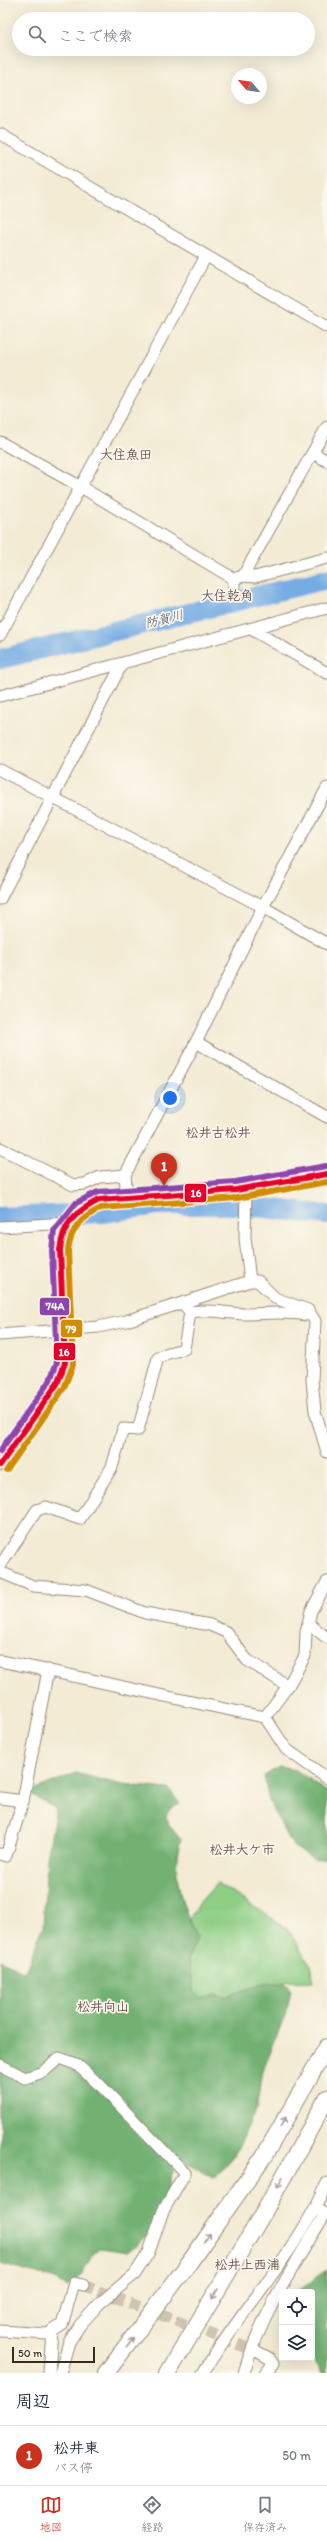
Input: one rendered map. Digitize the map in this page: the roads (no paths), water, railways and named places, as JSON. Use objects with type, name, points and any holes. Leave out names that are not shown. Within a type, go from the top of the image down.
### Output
[{"type":"highway","points":[[106,2373],[189,2263],[264,2156],[327,2047]]},
{"type":"highway","points":[[168,2373],[264,2212],[298,2147],[327,2098]]},
{"type":"street","points":[[0,134],[327,327]]},
{"type":"street","points":[[0,635],[206,256]]},
{"type":"street","points":[[237,581],[327,427]]},
{"type":"street","points":[[0,442],[81,487],[237,581],[327,558]]},
{"type":"street","points":[[313,453],[327,460]]},
{"type":"street","points":[[0,696],[327,608]]},
{"type":"street","points":[[251,628],[327,673]]},
{"type":"street","points":[[0,899],[122,664]]},
{"type":"street","points":[[0,770],[263,907],[327,944]]},
{"type":"street","points":[[127,1198],[125,1175],[196,1042],[263,907],[327,788]]},
{"type":"street","points":[[196,1042],[327,1117]]},
{"type":"street","points":[[0,1148],[74,1185],[86,1184],[100,1177],[125,1175]]},
{"type":"street","points":[[0,1465],[57,1384],[65,1363],[65,1330],[60,1250],[62,1232],[69,1221],[81,1209],[99,1200],[246,1188],[327,1174]]},
{"type":"street","points":[[246,1188],[245,1238],[250,1280]]},
{"type":"street","points":[[0,1227],[69,1221]]},
{"type":"street","points":[[0,1335],[65,1330],[126,1321],[250,1280],[258,1281],[275,1298],[300,1307],[312,1316],[315,1321],[312,1380],[315,1411],[327,1452]]},
{"type":"street","points":[[0,1566],[36,1510],[46,1507],[80,1519],[112,1467],[123,1429],[138,1430],[158,1358],[168,1353],[184,1349],[190,1312],[183,1303]]},
{"type":"street","points":[[190,1312],[200,1310],[243,1314],[283,1311],[312,1316]]},
{"type":"street","points":[[0,1572],[33,1586],[86,1590],[145,1613],[210,1625],[226,1632],[247,1660],[288,1686]]},
{"type":"street","points":[[265,1718],[288,1686],[305,1656],[308,1623],[311,1611],[327,1582]]},
{"type":"street","points":[[308,1623],[327,1638]]},
{"type":"street","points":[[0,1661],[94,1679],[166,1698],[265,1718],[286,1749],[327,1778]]},
{"type":"street","points":[[0,1854],[6,1856],[23,1801],[48,1670]]},
{"type":"street","points":[[0,1798],[23,1801]]},
{"type":"street","points":[[0,2065],[25,2078],[43,2072],[59,2058],[76,2064],[101,2086],[185,2173],[163,2211],[149,2252],[135,2274],[100,2303],[80,2325],[69,2342],[60,2373]]},
{"type":"street","points":[[203,2373],[225,2336],[291,2250],[316,2209],[327,2183]]},
{"type":"street","points":[[244,2373],[252,2345],[269,2306],[325,2214],[316,2209]]},
{"type":"street","points":[[0,2331],[48,2334],[62,2325],[74,2283],[83,2285]]},
{"type":"street","points":[[49,2373],[52,2331]]},
{"type":"street","points":[[258,2352],[269,2358],[273,2364],[266,2373]]},
{"type":"waterway","name":"防賀川","points":[[0,659],[327,579]]},
{"type":"waterway","points":[[0,1217],[102,1213],[157,1205],[239,1205],[327,1215]]},
{"type":"tunnel","points":[[83,2285],[258,2352]]},
{"type":"place","name":"松井東","points":[[164,1186]]},
{"type":"district","name":"大住魚田","points":[[126,454]]},
{"type":"district","name":"大住乾角","points":[[227,595]]},
{"type":"district","name":"松井古松井","points":[[218,1132]]},
{"type":"district","name":"松井大ケ市","points":[[242,1849]]},
{"type":"district","name":"松井向山","points":[[103,2006]]},
{"type":"district","name":"松井上西浦","points":[[247,2264]]}]
